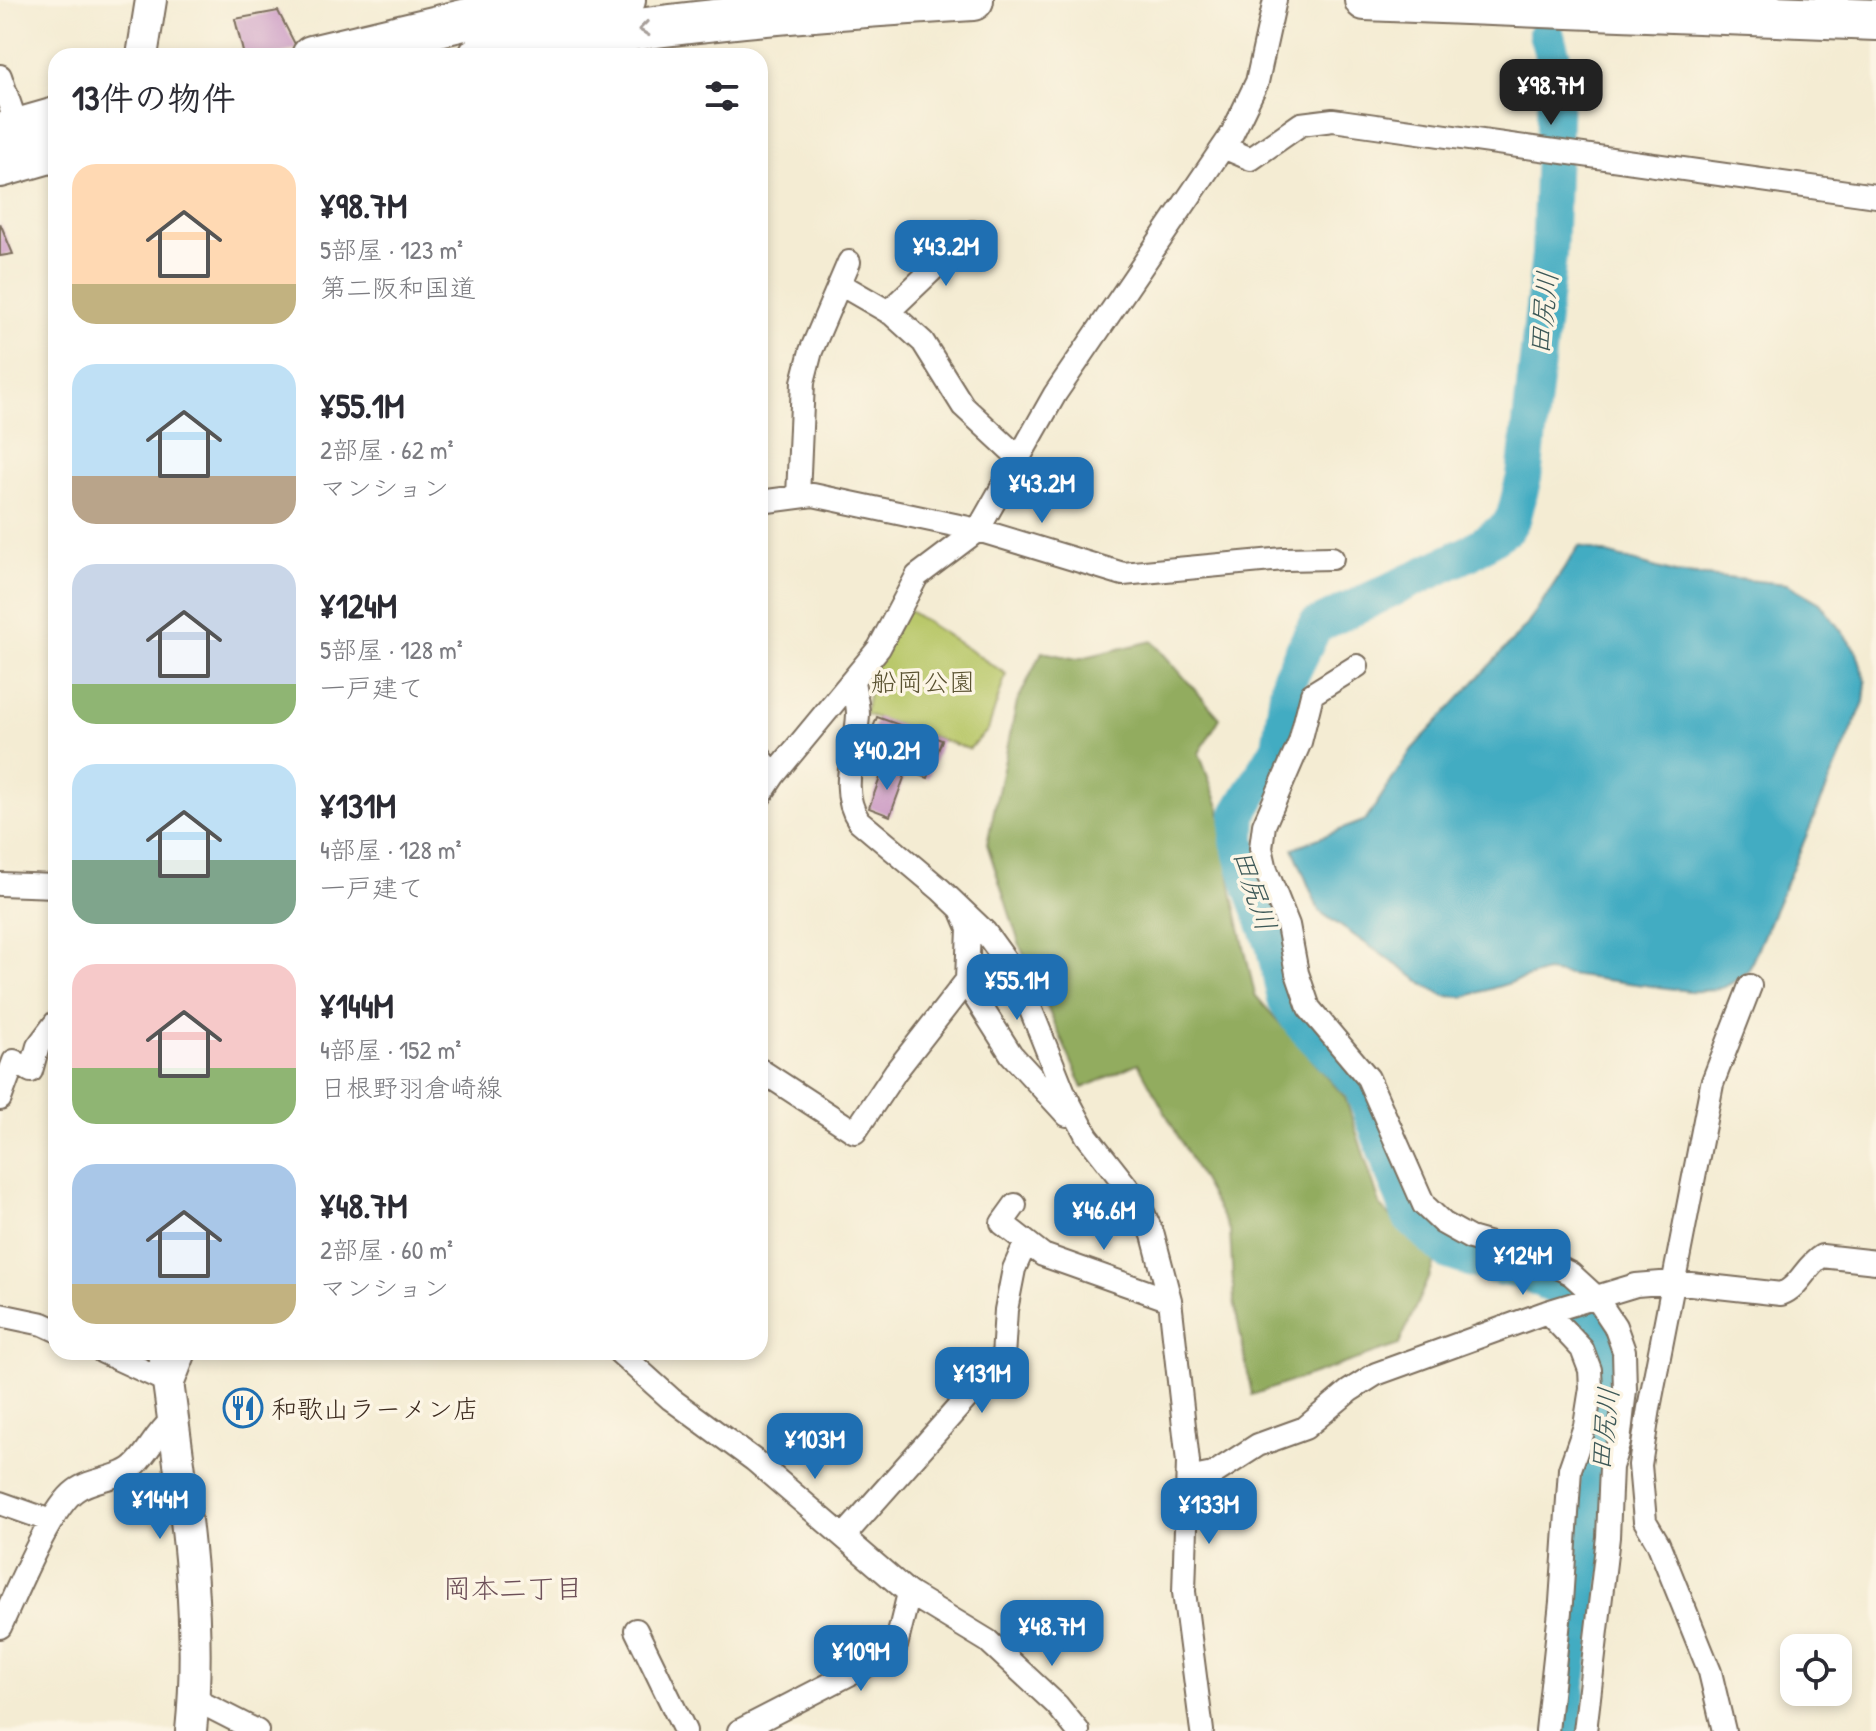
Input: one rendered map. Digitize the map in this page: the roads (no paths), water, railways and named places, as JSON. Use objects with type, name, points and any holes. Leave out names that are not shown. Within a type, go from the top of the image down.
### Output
[{"type":"highway","points":[[346,48],[493,13],[625,0]]},
{"type":"highway","points":[[518,48],[566,38],[789,11],[973,0]]},
{"type":"highway","points":[[1365,0],[1876,20]]},
{"type":"highway","points":[[9,132],[48,120]]},
{"type":"highway","points":[[0,167],[48,153]]},
{"type":"main road","points":[[143,48],[151,0]]},
{"type":"main road","points":[[165,1360],[191,1563],[195,1650],[191,1731]]},
{"type":"street","points":[[768,784],[879,648],[917,576],[978,530],[1055,394],[1232,134],[1257,82],[1275,0]]},
{"type":"street","points":[[0,76],[9,132]]},
{"type":"street","points":[[1223,147],[1251,159],[1301,124],[1333,120],[1876,196]]},
{"type":"street","points":[[888,312],[972,232]]},
{"type":"street","points":[[798,496],[803,382],[811,351],[849,262]]},
{"type":"street","points":[[840,284],[888,312],[923,342],[963,406],[1019,458]]},
{"type":"street","points":[[768,501],[813,495],[978,530],[1123,574],[1284,559],[1332,558]]},
{"type":"street","points":[[1357,666],[1312,694],[1300,742],[1264,825],[1261,848],[1266,870],[1288,925],[1297,973],[1309,1008],[1368,1078],[1424,1205],[1443,1223],[1470,1238],[1537,1257],[1571,1274],[1595,1296],[1615,1326],[1624,1351],[1625,1390],[1619,1442],[1611,1467],[1608,1537],[1585,1731]]},
{"type":"street","points":[[853,682],[858,713],[848,791],[850,808],[859,821],[985,932],[1009,965],[1029,1005],[1065,1095],[1087,1136]]},
{"type":"street","points":[[768,767],[774,775]]},
{"type":"street","points":[[0,884],[48,886]]},
{"type":"street","points":[[961,909],[969,928],[967,980],[990,1023],[1011,1054],[1087,1136],[1138,1201],[1153,1235],[1170,1300],[1188,1479],[1184,1592],[1202,1731]]},
{"type":"street","points":[[768,1075],[855,1132],[896,1071],[967,980]]},
{"type":"street","points":[[1724,1731],[1710,1672],[1658,1543],[1645,1521],[1640,1465],[1712,1084],[1750,986]]},
{"type":"street","points":[[0,1099],[14,1061],[31,1071],[38,1046],[48,1033]]},
{"type":"street","points":[[1015,1205],[1002,1223],[1043,1255],[1170,1300]]},
{"type":"street","points":[[844,1536],[1003,1357],[1006,1310],[1014,1269],[1026,1242]]},
{"type":"street","points":[[1188,1479],[1213,1474],[1258,1445],[1305,1428],[1349,1391],[1376,1374],[1595,1296],[1636,1285],[1673,1282],[1781,1294],[1791,1290],[1814,1260],[1822,1256],[1876,1262]]},
{"type":"street","points":[[1547,1312],[1582,1349],[1590,1370],[1591,1388],[1585,1426],[1570,1469],[1561,1602],[1547,1731]]},
{"type":"street","points":[[0,1315],[48,1326]]},
{"type":"street","points":[[114,1360],[170,1399]]},
{"type":"street","points":[[0,1627],[51,1521],[72,1493],[88,1482],[124,1472],[136,1465],[156,1434],[182,1360]]},
{"type":"street","points":[[628,1360],[671,1399],[754,1460],[909,1593],[988,1641],[1057,1705],[1078,1731]]},
{"type":"street","points":[[0,1503],[51,1521]]},
{"type":"street","points":[[739,1731],[881,1658],[896,1646],[909,1593]]},
{"type":"street","points":[[636,1630],[685,1731]]},
{"type":"street","points":[[194,1699],[257,1731]]},
{"type":"water","points":[[1579,546],[1675,573],[1787,584],[1820,603],[1857,652],[1866,682],[1864,702],[1749,969],[1736,981],[1707,991],[1689,991],[1546,972],[1464,997],[1445,996],[1319,911],[1293,848],[1366,820],[1412,749],[1527,625]]},
{"type":"waterway","name":"田尻川","points":[[1546,33],[1556,68],[1549,255],[1524,477],[1514,516],[1507,528],[1469,553],[1315,626],[1289,679],[1279,747],[1239,814],[1238,841],[1273,944],[1285,999],[1301,1023],[1361,1086],[1410,1217],[1448,1252],[1488,1265],[1525,1272],[1563,1291],[1575,1300],[1606,1347],[1612,1387],[1570,1665],[1564,1731]]},
{"type":"place","name":"和歌山ラーメン店","points":[[243,1408]]},
{"type":"district","name":"岡本二丁目","points":[[513,1588]]},
{"type":"park label","name":"船岡公園","points":[[923,681]]}]
